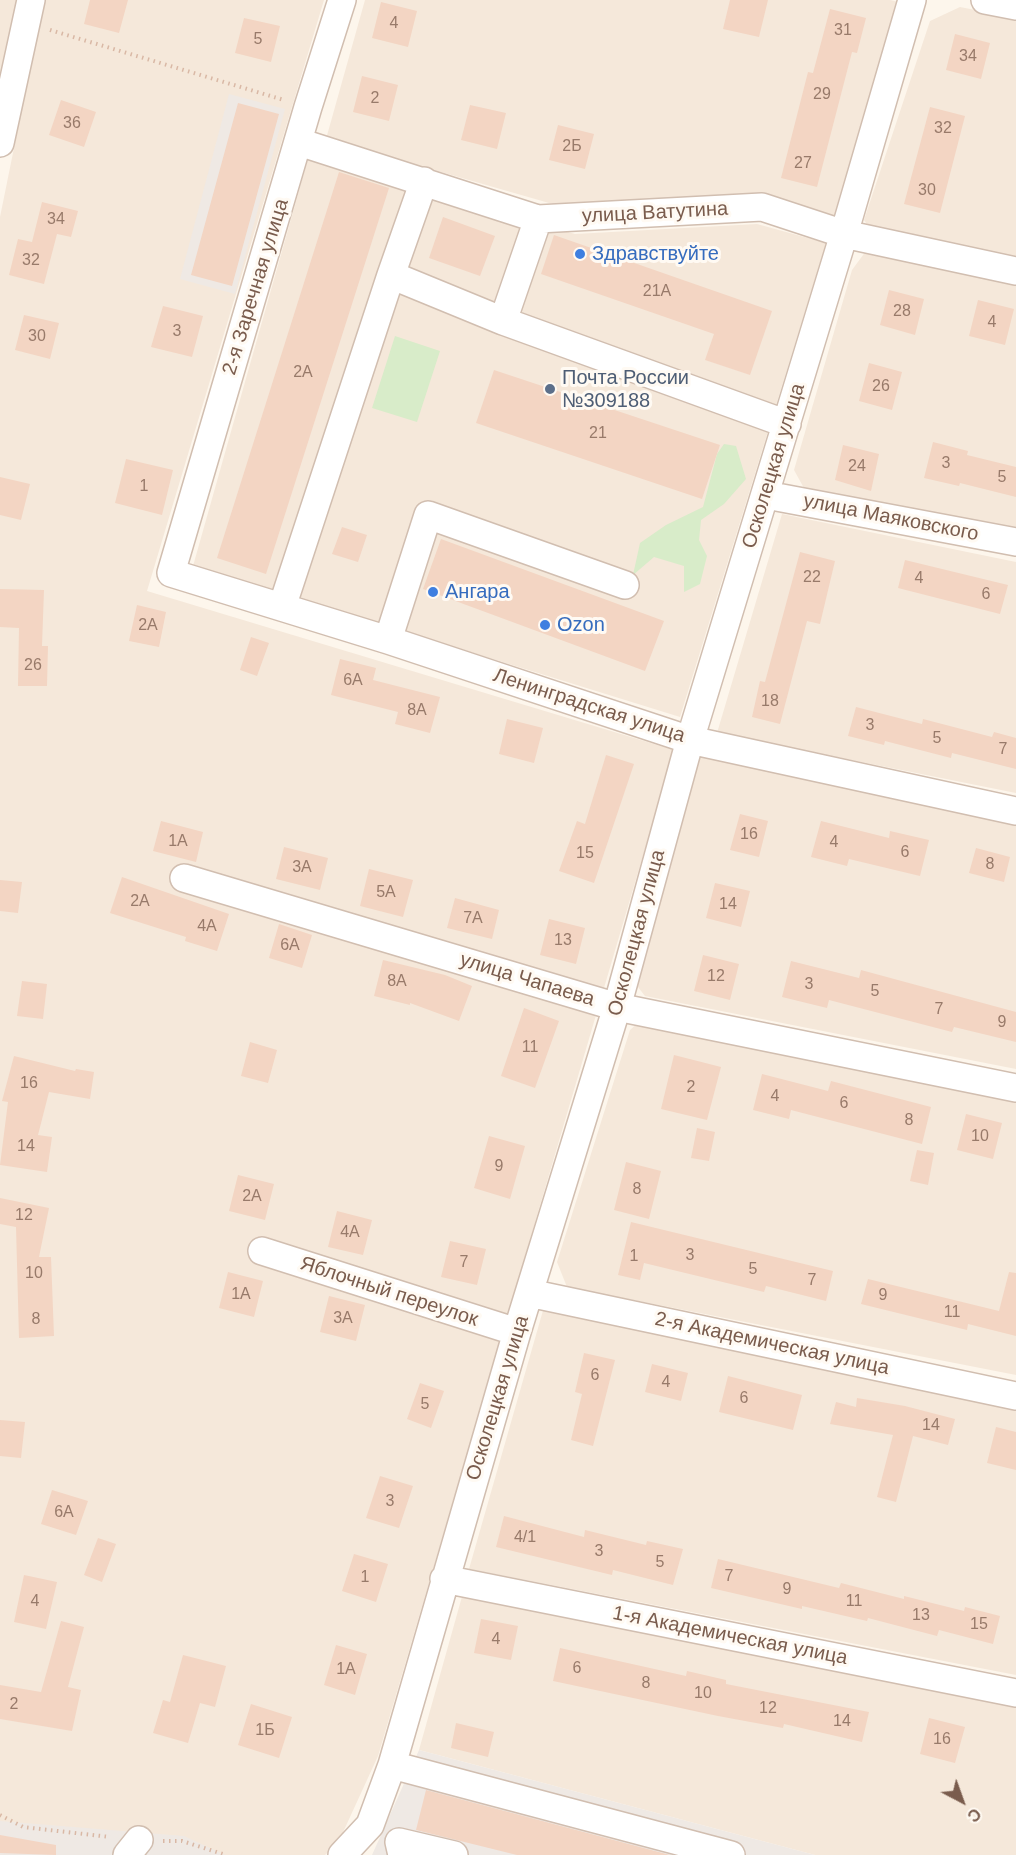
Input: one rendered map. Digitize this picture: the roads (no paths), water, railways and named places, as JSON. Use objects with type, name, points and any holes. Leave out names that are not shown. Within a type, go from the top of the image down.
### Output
[{"type":"street","name":"2-я Заречная улица","points":[[171,573],[308,107],[342,0]]},
{"type":"street","name":"Осколецкая улица","points":[[342,1855],[370,1825],[392,1765],[444,1579],[616,1007],[690,740],[766,495],[912,0]]},
{"type":"street","points":[[985,0],[1016,6]]},
{"type":"street","points":[[0,143],[29,12]]},
{"type":"street","name":"улица Ватутина","points":[[299,142],[538,219],[762,207],[844,234],[1016,271]]},
{"type":"street","points":[[282,607],[423,182]]},
{"type":"street","points":[[503,321],[538,219]]},
{"type":"street","points":[[392,275],[503,321],[787,423]]},
{"type":"street","name":"улица Маяковского","points":[[766,495],[1016,542]]},
{"type":"street","points":[[388,640],[428,515],[625,585]]},
{"type":"street","name":"Ленинградская улица","points":[[171,573],[388,640],[690,740],[1016,810]]},
{"type":"street","name":"улица Чапаева","points":[[184,878],[616,1007],[1016,1088]]},
{"type":"street","name":"Яблочный переулок","points":[[262,1251],[517,1332]]},
{"type":"street","name":"2-я Академическая улица","points":[[529,1293],[1016,1396]]},
{"type":"street","name":"1-я Академическая улица","points":[[444,1579],[1016,1694]]},
{"type":"street","points":[[392,1765],[731,1855]]},
{"type":"street","points":[[370,1825],[400,1848],[454,1855]]},
{"type":"place","name":"Здравствуйте","points":[[580,254]]},
{"type":"place","name":"Почта России №309188","points":[[550,389]]},
{"type":"place","name":"Ангара","points":[[433,592]]},
{"type":"place","name":"Ozon","points":[[545,625]]}]
